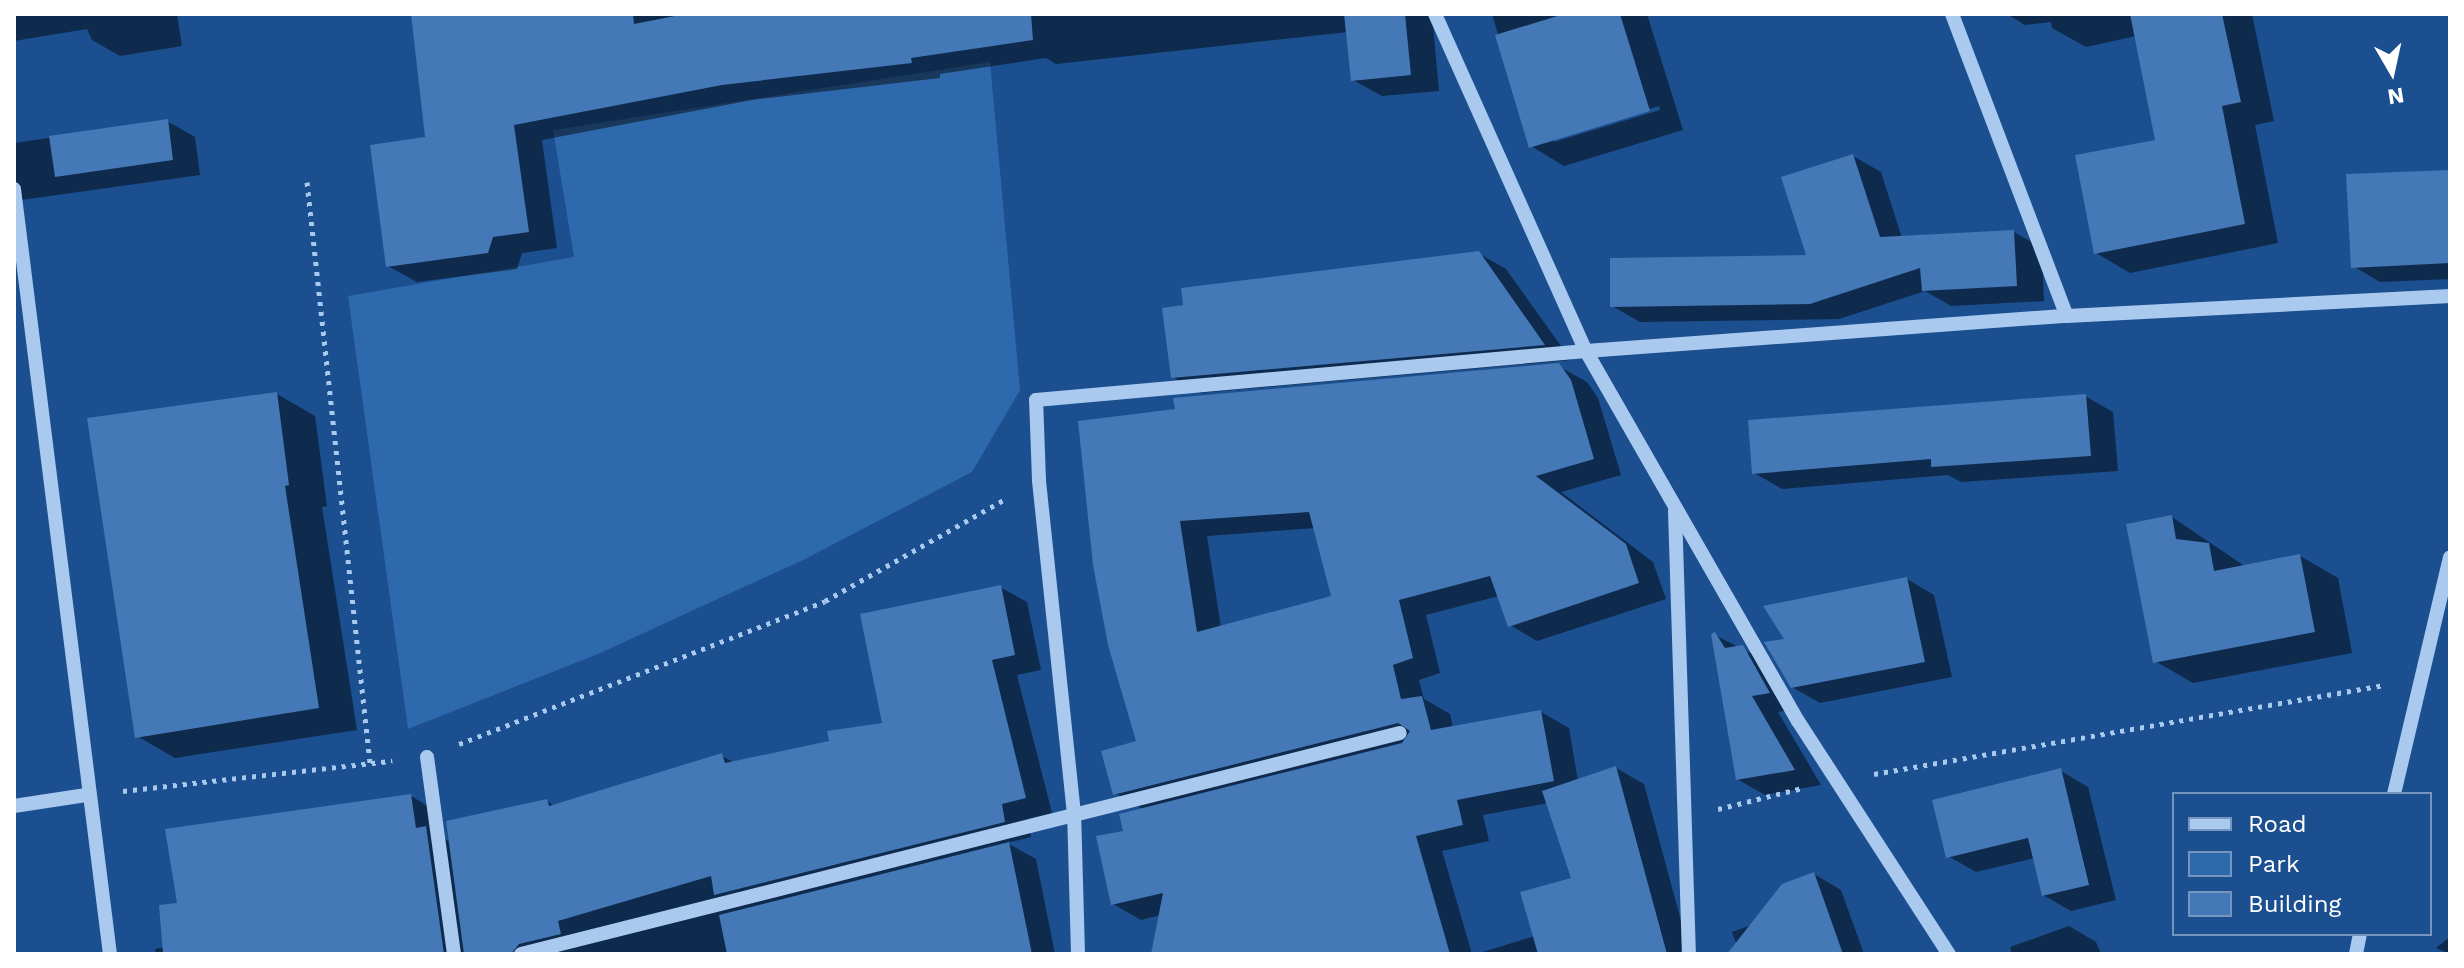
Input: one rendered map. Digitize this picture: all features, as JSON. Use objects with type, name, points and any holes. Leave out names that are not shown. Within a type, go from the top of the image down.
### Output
[{"type":"street","points":[[1435,14],[1586,351],[1836,780],[1949,954]]},
{"type":"street","points":[[1952,14],[2067,316]]},
{"type":"street","points":[[14,189],[86,795],[110,954]]},
{"type":"street","points":[[1078,954],[1074,814],[1039,480],[1036,400],[1586,351],[2067,316],[2450,296]]},
{"type":"street","points":[[1675,508],[1689,954]]},
{"type":"street","points":[[2394,792],[2450,558]]},
{"type":"street","points":[[521,954],[1400,733]]},
{"type":"street","points":[[427,757],[454,954]]},
{"type":"street","points":[[14,806],[86,795]]},
{"type":"path","points":[[307,182],[370,763]]},
{"type":"path","points":[[86,795],[427,757],[825,601],[1039,480]]},
{"type":"path","points":[[1686,817],[1836,780],[2421,679]]},
{"type":"green space","points":[[990,62],[1020,390],[972,472],[805,559],[598,654],[408,729],[348,296],[574,257],[553,130]]},
{"type":"building","points":[[411,14],[633,14],[634,24],[685,14],[1031,14],[1033,40],[911,58],[912,63],[722,85],[514,125],[529,232],[493,237],[488,253],[386,267],[370,145],[425,137]]},
{"type":"building","points":[[1344,14],[1405,14],[1411,75],[1351,81]]},
{"type":"building","points":[[1564,14],[1620,14],[1650,111],[1529,148],[1495,35]]},
{"type":"building","points":[[2130,14],[2222,14],[2241,102],[2222,106],[2245,224],[2094,254],[2075,155],[2155,140]]},
{"type":"building","points":[[168,119],[173,160],[55,177],[49,136]]},
{"type":"building","points":[[1853,154],[1880,237],[2014,230],[2017,286],[1922,291],[1920,268],[1810,304],[1610,307],[1610,258],[1806,255],[1781,177]]},
{"type":"building","points":[[2450,170],[2450,263],[2351,268],[2346,174]]},
{"type":"building","points":[[1479,251],[1545,345],[1171,378],[1162,308],[1183,305],[1181,288]]},
{"type":"building","points":[[1559,363],[1571,380],[1594,459],[1536,476],[1626,544],[1639,583],[1508,627],[1490,576],[1399,600],[1413,658],[1393,665],[1401,699],[1422,696],[1431,730],[1541,710],[1554,781],[1457,800],[1463,825],[1416,836],[1450,954],[1151,954],[1163,893],[1111,905],[1096,836],[1123,831],[1119,814],[1402,743],[1410,731],[1398,723],[1113,795],[1101,751],[1136,741],[1108,645],[1093,565],[1078,421],[1175,409],[1173,398]],"holes":[[[1309,512],[1331,596],[1197,632],[1180,521]]]},
{"type":"building","points":[[277,392],[289,485],[285,486],[319,708],[135,738],[87,418]]},
{"type":"building","points":[[2086,394],[2091,456],[1931,467],[1931,459],[1752,474],[1748,420]]},
{"type":"building","points":[[2172,515],[2176,539],[2209,543],[2214,571],[2300,554],[2315,632],[2153,663],[2126,524]]},
{"type":"building","points":[[1907,577],[1925,662],[1791,688],[1764,642],[1784,639],[1763,606]]},
{"type":"building","points":[[1001,585],[1015,655],[992,660],[1026,798],[1002,804],[1005,822],[714,895],[711,876],[558,921],[561,934],[519,944],[511,954],[464,954],[446,821],[547,799],[549,806],[722,753],[725,763],[829,741],[827,731],[882,723],[860,614]]},
{"type":"building","points":[[1715,632],[1725,648],[1743,645],[1770,693],[1752,696],[1795,770],[1736,780],[1711,634]]},
{"type":"building","points":[[1616,766],[1667,954],[1538,954],[1520,892],[1571,878],[1542,791]]},
{"type":"building","points":[[2061,768],[2089,885],[2042,896],[2028,838],[1946,858],[1932,800]]},
{"type":"building","points":[[411,794],[416,828],[426,826],[444,954],[163,954],[159,905],[177,903],[165,829]]},
{"type":"building","points":[[1009,842],[1032,954],[727,954],[719,915]]},
{"type":"building","points":[[1814,872],[1843,954],[1727,954],[1782,884]]}]
